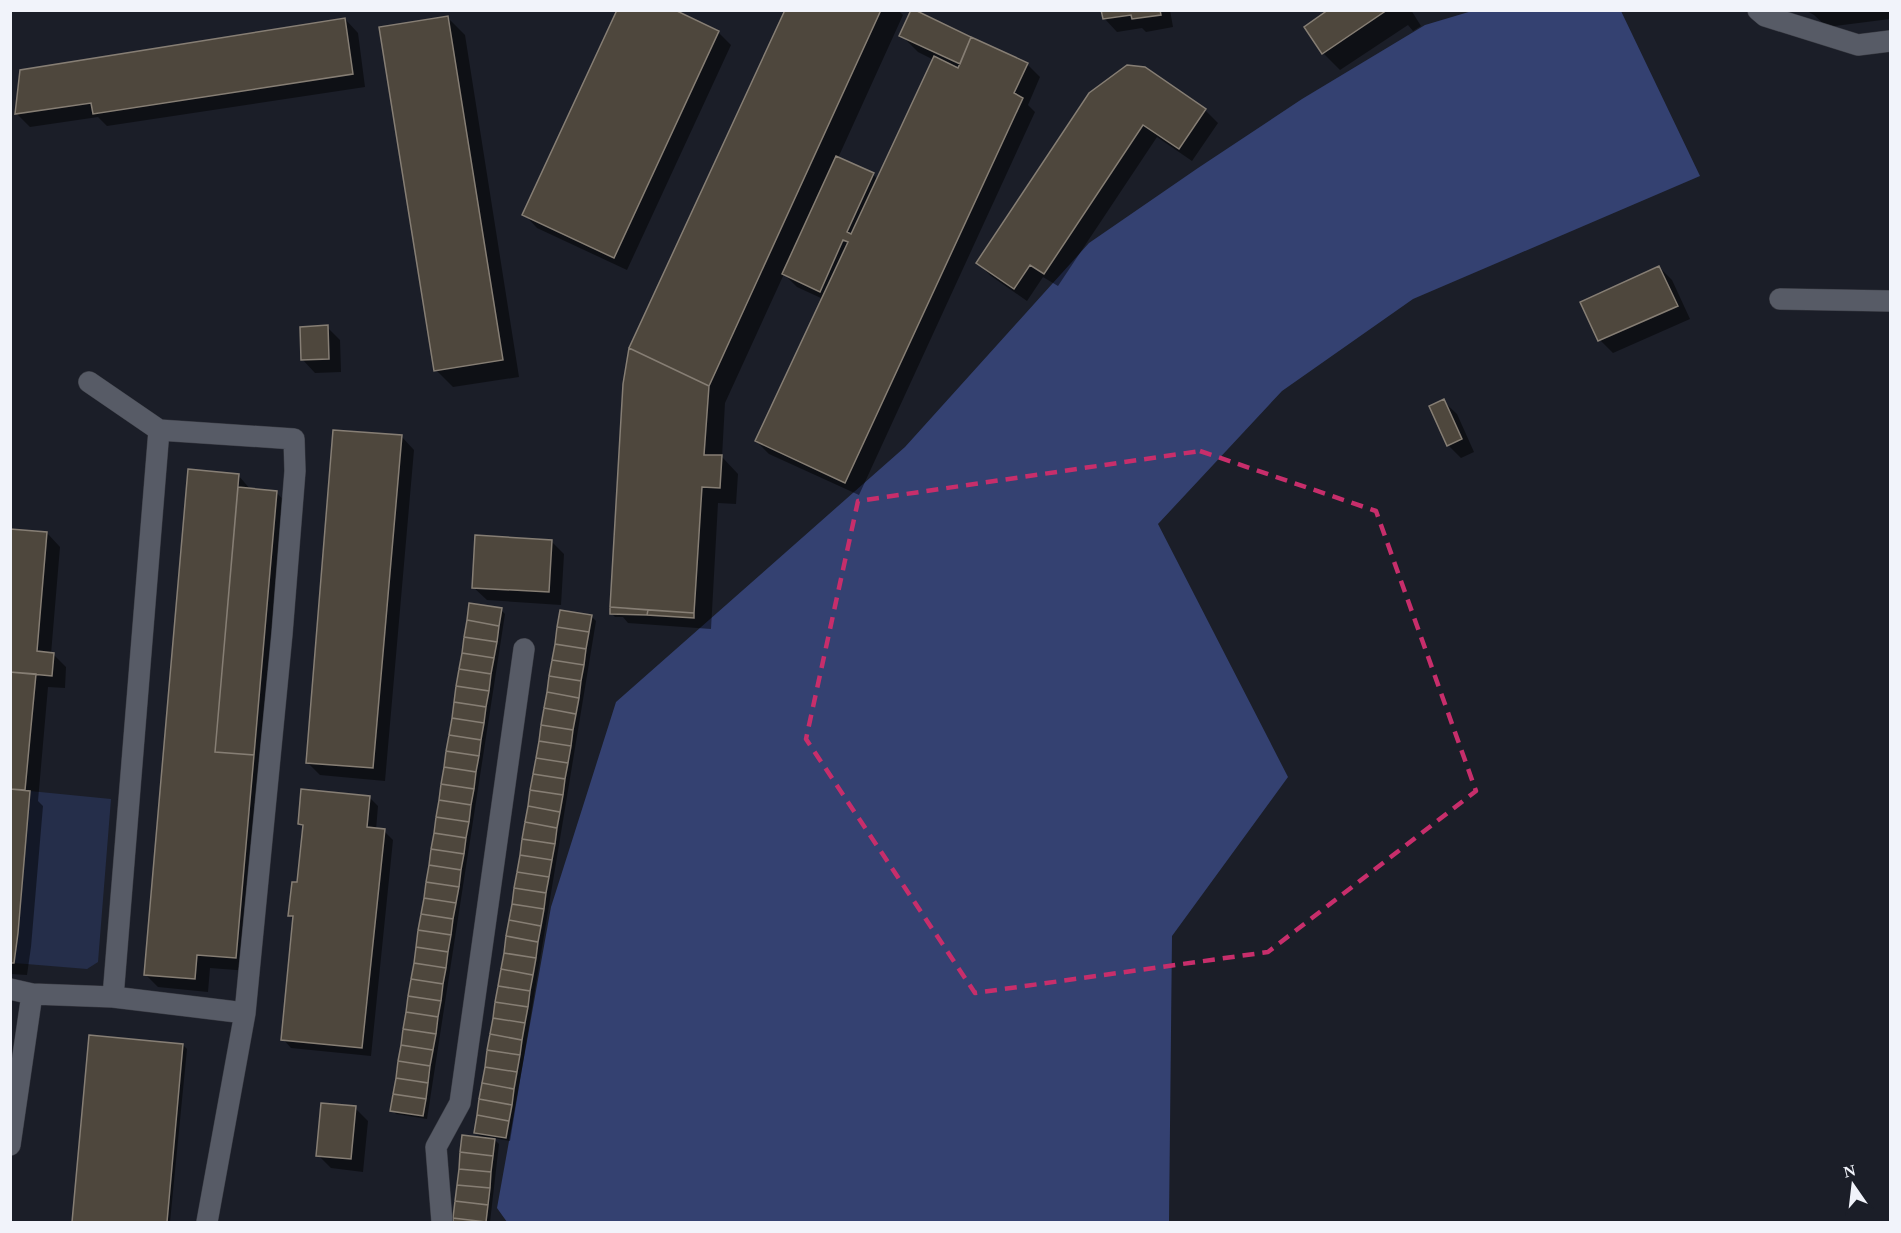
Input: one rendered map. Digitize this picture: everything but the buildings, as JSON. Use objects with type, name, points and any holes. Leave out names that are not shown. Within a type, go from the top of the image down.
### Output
[{"type":"lane","points":[[1758,10],[1765,16],[1858,45],[1890,41]]},
{"type":"lane","points":[[1780,299],[1890,301]]},
{"type":"lane","points":[[89,382],[159,430],[294,440],[295,471],[282,634],[245,1013],[207,1222]]},
{"type":"lane","points":[[113,997],[159,430]]},
{"type":"lane","points":[[442,1222],[436,1147],[460,1103],[524,649]]},
{"type":"lane","points":[[10,989],[32,994],[113,997],[245,1013]]},
{"type":"lane","points":[[10,1145],[32,994]]},
{"type":"highlighted area","points":[[1200,451],[1376,511],[1476,791],[1268,952],[975,993],[806,739],[858,501]]},
{"type":"shaded area","points":[[1472,11],[1621,11],[1700,176],[1413,299],[1282,391],[1158,524],[1288,777],[1172,936],[1169,1222],[507,1222],[497,1208],[551,907],[616,702],[905,447],[1089,243],[1302,99],[1425,25]]},
{"type":"shaded area","points":[[30,791],[111,799],[98,962],[87,969],[14,963]]}]
